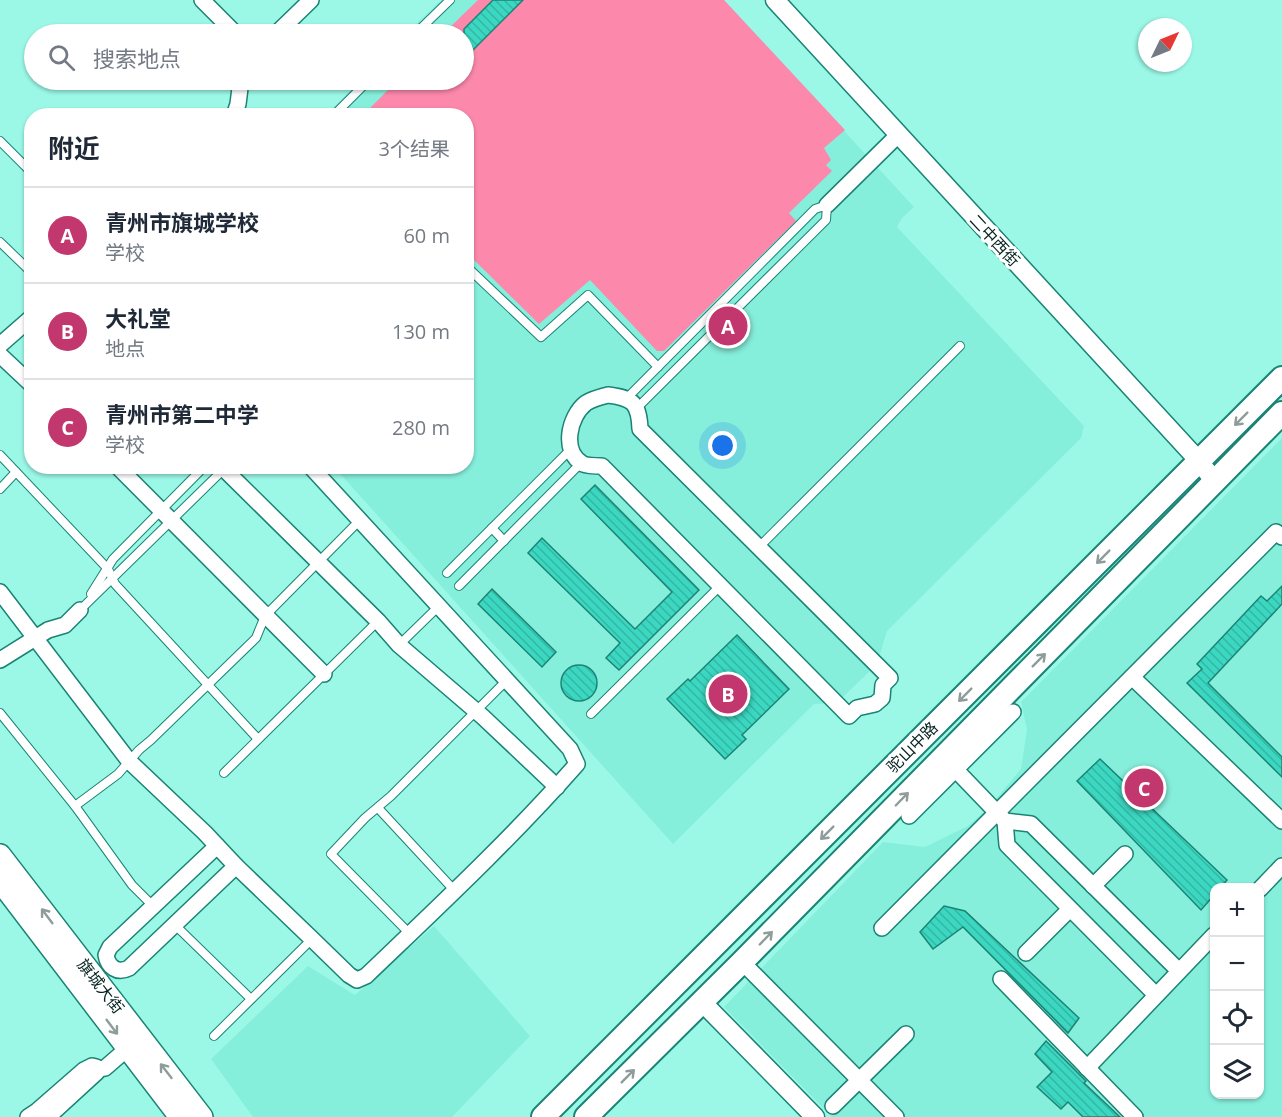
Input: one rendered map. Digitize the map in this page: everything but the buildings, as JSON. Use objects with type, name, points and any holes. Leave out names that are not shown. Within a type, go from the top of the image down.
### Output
[{"type":"main road","name":"驼山中路","points":[[543,1117],[1282,378]]},
{"type":"main road","name":"驼山中路","points":[[586,1117],[742,962],[1282,413]]},
{"type":"main road","name":"旗城大街","points":[[0,855],[103,973],[202,1117]]},
{"type":"main road","name":"旗城大街","points":[[0,880],[180,1117]]},
{"type":"street","points":[[202,0],[226,24]]},
{"type":"street","points":[[286,24],[311,0]]},
{"type":"street","name":"二中西街","points":[[775,0],[1199,461],[1215,482]]},
{"type":"street","points":[[237,108],[240,90]]},
{"type":"street","points":[[827,205],[898,135]]},
{"type":"street","points":[[0,345],[24,324]]},
{"type":"street","points":[[0,355],[24,378]]},
{"type":"street","points":[[608,395],[632,403],[640,413],[640,429],[890,678],[883,685],[882,698],[875,704],[857,708],[849,716],[602,466],[582,463],[571,449],[571,423],[586,403],[608,395]]},
{"type":"street","points":[[125,474],[324,674]]},
{"type":"street","points":[[231,474],[378,621],[399,645],[557,787]]},
{"type":"street","points":[[0,592],[129,761],[357,980],[366,976],[410,934],[557,787],[577,764],[570,749],[317,474]]},
{"type":"street","points":[[882,928],[1001,817],[1132,677],[1276,532],[1282,537]]},
{"type":"street","points":[[0,660],[48,630],[65,625],[80,610]]},
{"type":"street","points":[[1132,677],[1282,821]]},
{"type":"street","points":[[909,816],[1013,712]]},
{"type":"street","points":[[956,770],[1001,817],[1007,845],[1156,995]]},
{"type":"street","points":[[1001,817],[1031,824],[1179,971]]},
{"type":"street","points":[[217,846],[110,947],[103,973],[129,968],[236,866]]},
{"type":"street","points":[[1093,886],[1125,854]]},
{"type":"street","points":[[1264,885],[1282,866]]},
{"type":"street","points":[[1026,953],[1070,909]]},
{"type":"street","points":[[1087,1068],[1213,937]]},
{"type":"street","points":[[742,962],[896,1117]]},
{"type":"street","points":[[1001,979],[1135,1117]]},
{"type":"street","points":[[702,1002],[815,1117]]},
{"type":"street","points":[[833,1106],[906,1034]]},
{"type":"street","points":[[28,1117],[38,1111],[89,1066],[97,1069],[105,1068],[128,1048]]},
{"type":"street","points":[[48,1117],[91,1079],[97,1073],[97,1069]]},
{"type":"lane","points":[[425,24],[450,0]]},
{"type":"lane","points":[[341,108],[359,90]]},
{"type":"lane","points":[[0,141],[24,165]]},
{"type":"lane","points":[[827,205],[826,220],[632,403],[658,367],[815,209],[827,205]]},
{"type":"lane","points":[[0,242],[24,265]]},
{"type":"lane","points":[[474,274],[541,337],[588,295],[658,367]]},
{"type":"lane","points":[[759,547],[960,346]]},
{"type":"lane","points":[[447,573],[571,449]]},
{"type":"lane","points":[[0,455],[108,569],[115,584],[258,740]]},
{"type":"lane","points":[[459,586],[582,463]]},
{"type":"lane","points":[[0,489],[16,472]]},
{"type":"lane","points":[[80,610],[112,578],[199,474]]},
{"type":"lane","points":[[80,610],[113,559],[216,474]]},
{"type":"lane","points":[[75,806],[118,774],[256,638],[265,616],[360,520]]},
{"type":"lane","points":[[492,528],[504,541]]},
{"type":"lane","points":[[591,714],[720,586]]},
{"type":"lane","points":[[399,645],[439,606]]},
{"type":"lane","points":[[224,773],[378,621]]},
{"type":"lane","points":[[410,934],[331,854],[507,680]]},
{"type":"lane","points":[[0,713],[75,806],[132,885],[153,906]]},
{"type":"lane","points":[[378,808],[454,890]]},
{"type":"lane","points":[[174,924],[251,999]]},
{"type":"lane","points":[[214,1036],[312,939]]},
{"type":"shaded area","points":[[441,0],[724,0],[914,207],[902,218],[897,227],[1084,426],[1081,438],[887,631],[877,664],[837,703],[814,704],[673,844],[340,474],[474,474],[474,108],[333,108],[351,90],[474,90],[474,24],[416,24]]},
{"type":"shaded area","points":[[478,0],[724,0],[845,130],[824,148],[831,160],[826,165],[832,171],[789,213],[796,221],[664,351],[657,351],[590,280],[539,324],[474,260],[474,108],[370,108],[388,90],[474,90],[474,24],[453,24]]},
{"type":"shaded area","points":[[1282,438],[1282,1117],[832,1117],[724,1007],[883,842],[925,847],[968,826],[990,806],[1021,769],[1027,730],[1021,702]]},
{"type":"shaded area","points":[[434,926],[530,1036],[452,1117],[253,1117],[211,1059],[308,966],[355,995]]},
{"type":"place","name":"青州市旗城学校","points":[[728,326]]},
{"type":"place","name":"大礼堂","points":[[728,694]]},
{"type":"place","name":"青州市第二中学","points":[[1144,788]]}]
